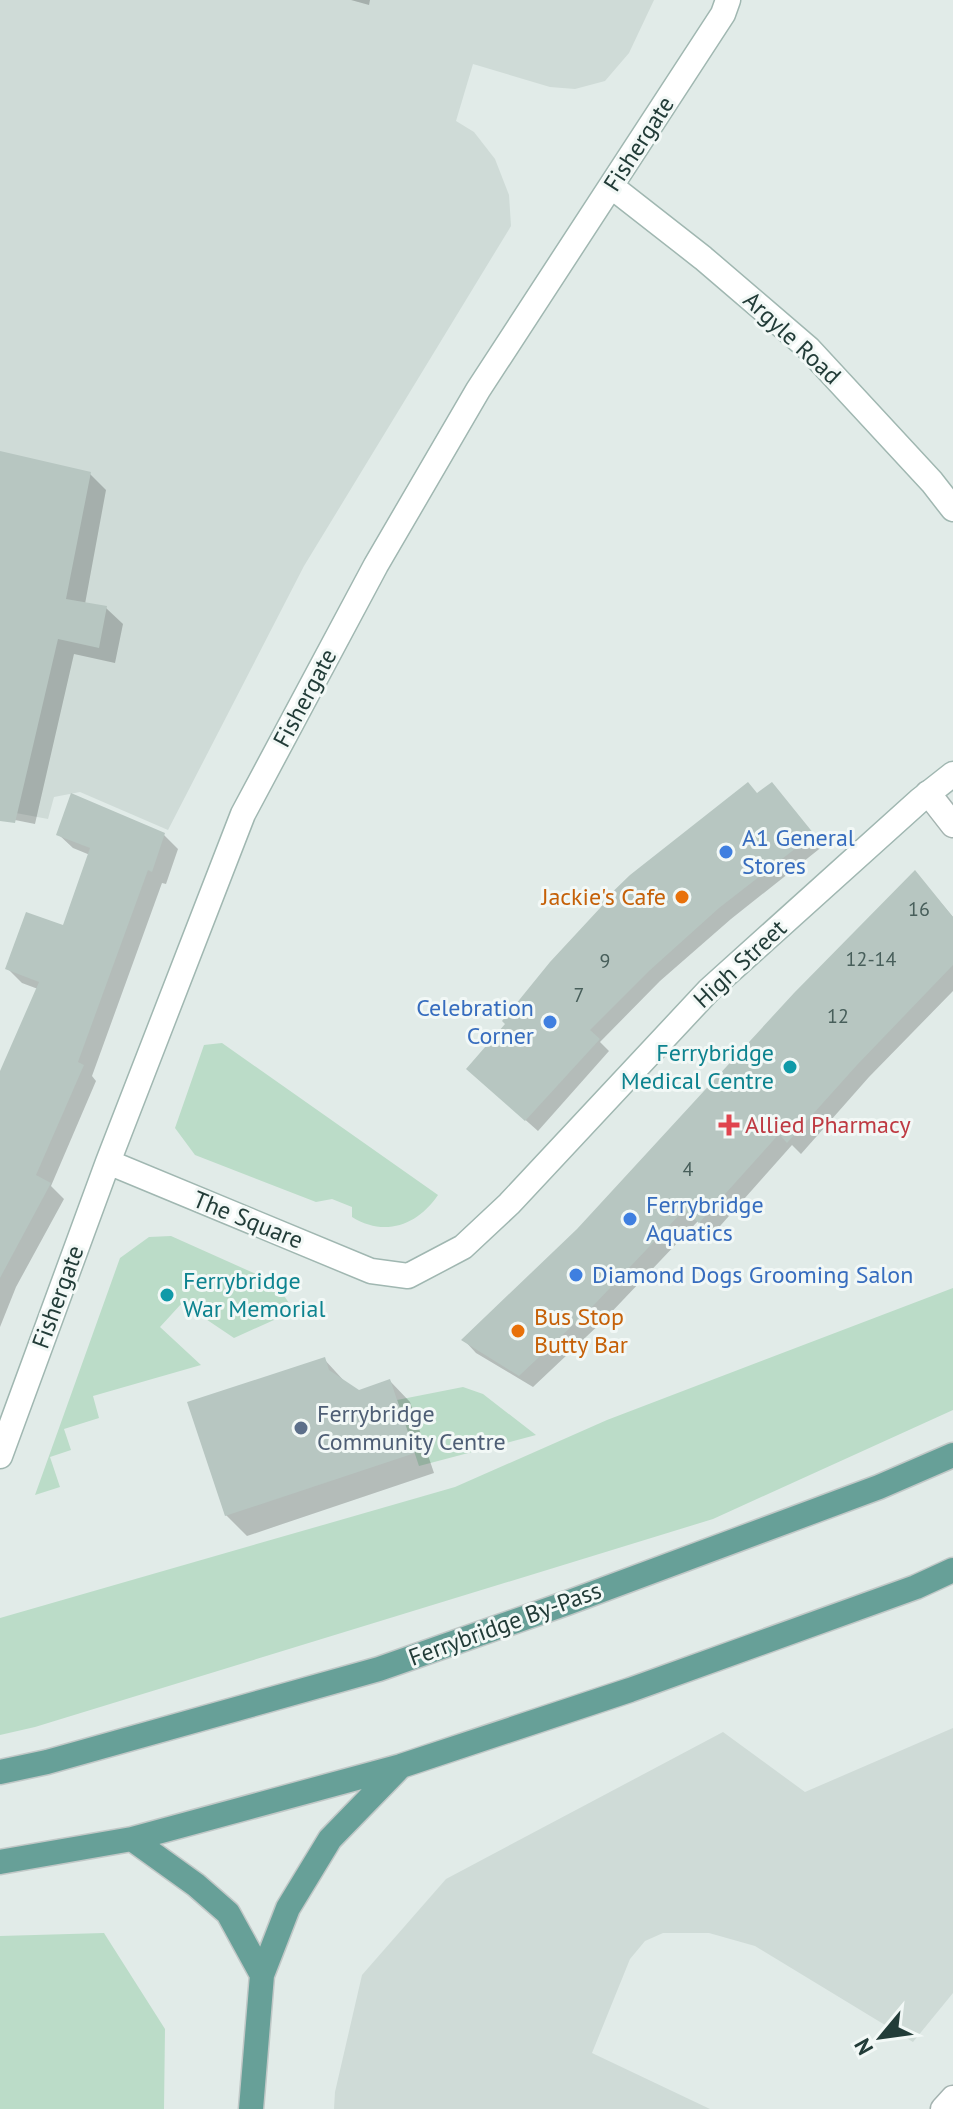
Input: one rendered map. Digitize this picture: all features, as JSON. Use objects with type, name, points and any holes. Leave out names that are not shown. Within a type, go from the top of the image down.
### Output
[{"type":"main road","name":"Fishergate","points":[[0,1456],[108,1162],[243,814],[376,565],[478,390],[723,14],[728,0]]},
{"type":"main road","name":"Argyle Road","points":[[611,186],[703,258],[808,348],[932,482],[953,509]]},
{"type":"main road","name":"High Street","points":[[509,1204],[709,990],[953,774]]},
{"type":"main road","points":[[928,793],[953,825]]},
{"type":"main road","name":"The Square","points":[[108,1162],[371,1271],[408,1276],[463,1247],[509,1204]]},
{"type":"main road","name":"Ferrybridge By-Pass","points":[[0,1772],[47,1762],[379,1669],[879,1487],[953,1455]]},
{"type":"main road","points":[[0,1862],[132,1839],[401,1766],[630,1690],[916,1587],[953,1570]]},
{"type":"main road","points":[[251,2109],[262,1975],[288,1908],[330,1839],[401,1766]]},
{"type":"main road","points":[[132,1839],[228,1913],[262,1975]]},
{"type":"main road","points":[[943,2109],[953,2098]]},
{"type":"shaded area","points":[[0,0],[654,0],[629,53],[605,81],[575,89],[550,87],[473,64],[456,121],[474,132],[495,159],[509,195],[511,226],[304,566],[168,830],[80,792],[54,797],[48,819],[0,810]]},
{"type":"shaded area","points":[[953,1728],[953,1993],[913,2042],[755,1946],[709,1933],[663,1933],[645,1941],[630,1959],[592,2053],[710,2109],[334,2109],[335,2092],[362,1975],[446,1879],[723,1732],[805,1792]]},
{"type":"green space","points":[[222,1043],[438,1195],[430,1206],[410,1221],[388,1227],[376,1226],[352,1217],[352,1207],[332,1199],[316,1202],[195,1155],[175,1128],[204,1045]]},
{"type":"green space","points":[[171,1236],[276,1283],[294,1311],[234,1338],[182,1303],[160,1327],[201,1365],[93,1396],[99,1418],[64,1429],[71,1450],[50,1457],[60,1487],[35,1495],[120,1258],[149,1237]]},
{"type":"green space","points":[[953,1288],[953,1410],[713,1519],[35,1727],[0,1735],[0,1618],[455,1487],[607,1420]]},
{"type":"green space","points":[[463,1387],[483,1394],[536,1435],[419,1466],[397,1400]]},
{"type":"green space","points":[[104,1933],[165,2029],[164,2109],[0,2109],[0,1936]]},
{"type":"building","points":[[0,451],[91,472],[66,599],[107,606],[99,648],[58,639],[15,823],[0,821]]},
{"type":"building","points":[[748,782],[757,793],[772,782],[814,834],[719,908],[649,971],[590,1030],[600,1039],[525,1121],[466,1069],[505,1024],[502,1021],[550,962],[601,907],[599,905],[630,875]]},
{"type":"building","points":[[71,793],[165,833],[152,872],[148,870],[78,1062],[84,1065],[36,1175],[51,1183],[0,1278],[0,1071],[39,982],[5,969],[26,912],[63,925],[90,848],[56,835]]},
{"type":"building","points":[[915,870],[953,917],[953,965],[787,1143],[779,1134],[699,1223],[684,1210],[591,1308],[519,1376],[461,1340],[577,1229],[794,993]]},
{"type":"building","name":"Ferrybridge Community Centre","points":[[325,1357],[329,1370],[359,1390],[390,1379],[415,1453],[225,1516],[187,1402]]},
{"type":"place","name":"A1 General Stores","points":[[726,852]]},
{"type":"place","name":"Jackie's Cafe","points":[[682,897]]},
{"type":"place","name":"Celebration Corner","points":[[550,1022]]},
{"type":"place","name":"Ferrybridge Medical Centre","points":[[790,1067]]},
{"type":"place","name":"Allied Pharmacy","points":[[729,1125]]},
{"type":"place","name":"Ferrybridge Aquatics","points":[[630,1219]]},
{"type":"place","name":"Diamond Dogs Grooming Salon","points":[[576,1275]]},
{"type":"place","name":"Ferrybridge War Memorial","points":[[167,1295]]},
{"type":"place","name":"Bus Stop Butty Bar","points":[[518,1331]]},
{"type":"place","name":"Ferrybridge Community Centre","points":[[301,1428]]}]
